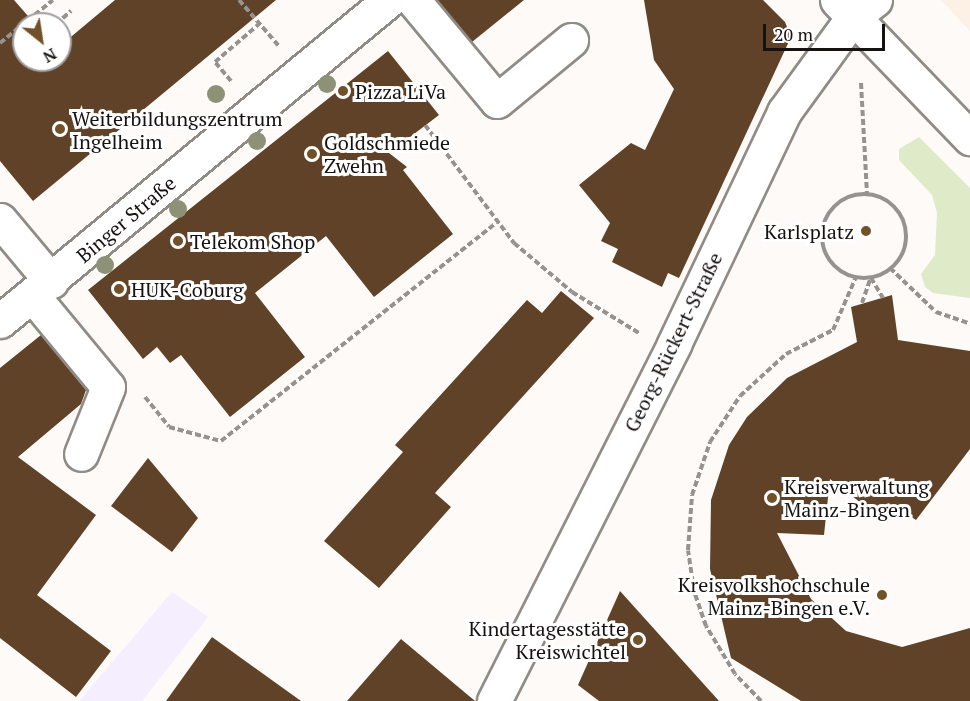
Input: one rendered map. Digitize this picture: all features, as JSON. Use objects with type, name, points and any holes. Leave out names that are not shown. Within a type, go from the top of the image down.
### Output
[{"type":"street","name":"Binger Straße","points":[[0,321],[389,0]]},
{"type":"street","points":[[413,0],[497,101],[572,40]]},
{"type":"street","points":[[855,6],[970,138]]},
{"type":"street","name":"Georg-Rückert-Straße","points":[[495,701],[674,344],[784,112],[855,6]]},
{"type":"street","points":[[928,91],[970,113]]},
{"type":"street","points":[[0,220],[108,387],[81,454]]},
{"type":"path","points":[[39,12],[53,0]]},
{"type":"path","points":[[239,0],[259,24],[215,62],[255,111]]},
{"type":"path","points":[[0,44],[12,34]]},
{"type":"path","points":[[861,83],[867,194]]},
{"type":"path","points":[[425,125],[496,223],[572,292],[642,335],[674,344]]},
{"type":"path","points":[[867,194],[893,205],[906,230],[905,244],[890,268],[871,277],[855,277],[828,256],[824,223],[840,201],[867,194]]},
{"type":"path","points":[[140,390],[170,427],[221,441],[496,223]]},
{"type":"path","points":[[890,268],[936,312],[970,324]]},
{"type":"path","points":[[761,701],[735,674],[706,626],[694,591],[688,550],[692,495],[710,441],[740,396],[786,354],[833,330],[855,277]]},
{"type":"path","points":[[871,277],[883,298]]},
{"type":"path","points":[[862,303],[871,277]]},
{"type":"shaded area","points":[[941,0],[970,0],[970,31]]},
{"type":"shaded area","points":[[172,592],[208,617],[142,701],[79,701]]},
{"type":"green space","points":[[919,137],[970,188],[970,298],[933,293],[925,287],[921,274],[935,255],[937,213],[932,195],[899,160],[899,149]]},
{"type":"building","name":"Weiterbildungszentrum Ingelheim","points":[[0,0],[14,0],[24,12],[12,12],[12,72],[72,72],[72,36],[115,0],[276,0],[33,201],[0,161]]},
{"type":"building","points":[[437,0],[524,0],[472,42]]},
{"type":"building","points":[[644,0],[763,0],[785,22],[791,37],[679,278],[668,273],[662,287],[612,262],[618,249],[601,241],[610,223],[579,185],[631,143],[645,150],[674,89],[654,60]]},
{"type":"building","points":[[388,51],[439,115],[389,153],[407,167],[403,170],[453,234],[374,297],[326,236],[255,293],[305,357],[230,417],[181,355],[170,363],[157,347],[143,359],[88,290]]},
{"type":"building","points":[[561,291],[594,318],[435,493],[451,507],[379,588],[324,541],[403,452],[395,445],[527,300],[542,313]]},
{"type":"building","name":"Kreisverwaltung Mainz-Bingen","points":[[892,295],[898,340],[970,351],[970,449],[916,520],[899,509],[887,523],[830,479],[824,535],[777,533],[811,599],[846,631],[902,647],[970,628],[970,701],[801,701],[731,658],[710,569],[711,500],[729,445],[747,417],[787,378],[857,342],[851,307]]},
{"type":"building","points":[[41,335],[86,390],[81,404],[18,457],[96,515],[37,595],[111,651],[76,697],[0,638],[0,368]]},
{"type":"building","points":[[148,458],[198,518],[172,552],[111,506]]},
{"type":"building","name":"Kindertagesstätte Kreiswichtel","points":[[620,591],[719,701],[599,701],[578,685]]},
{"type":"building","points":[[212,637],[301,701],[166,701]]},
{"type":"building","points":[[401,639],[475,701],[347,701]]},
{"type":"place","name":"Pizza LiVa","points":[[343,91]]},
{"type":"place","name":"Weiterbildungszentrum Ingelheim","points":[[60,129]]},
{"type":"place","name":"Goldschmiede Zwehn","points":[[312,154]]},
{"type":"place","name":"Karlsplatz","points":[[866,231]]},
{"type":"place","name":"Telekom Shop","points":[[178,241]]},
{"type":"place","name":"HUK-Coburg","points":[[119,289]]},
{"type":"place","name":"Kreisverwaltung Mainz-Bingen","points":[[772,498]]},
{"type":"place","name":"Kreisvolkshochschule Mainz-Bingen e.V.","points":[[882,595]]},
{"type":"place","name":"Kindertagesstätte Kreiswichtel","points":[[638,640]]}]
